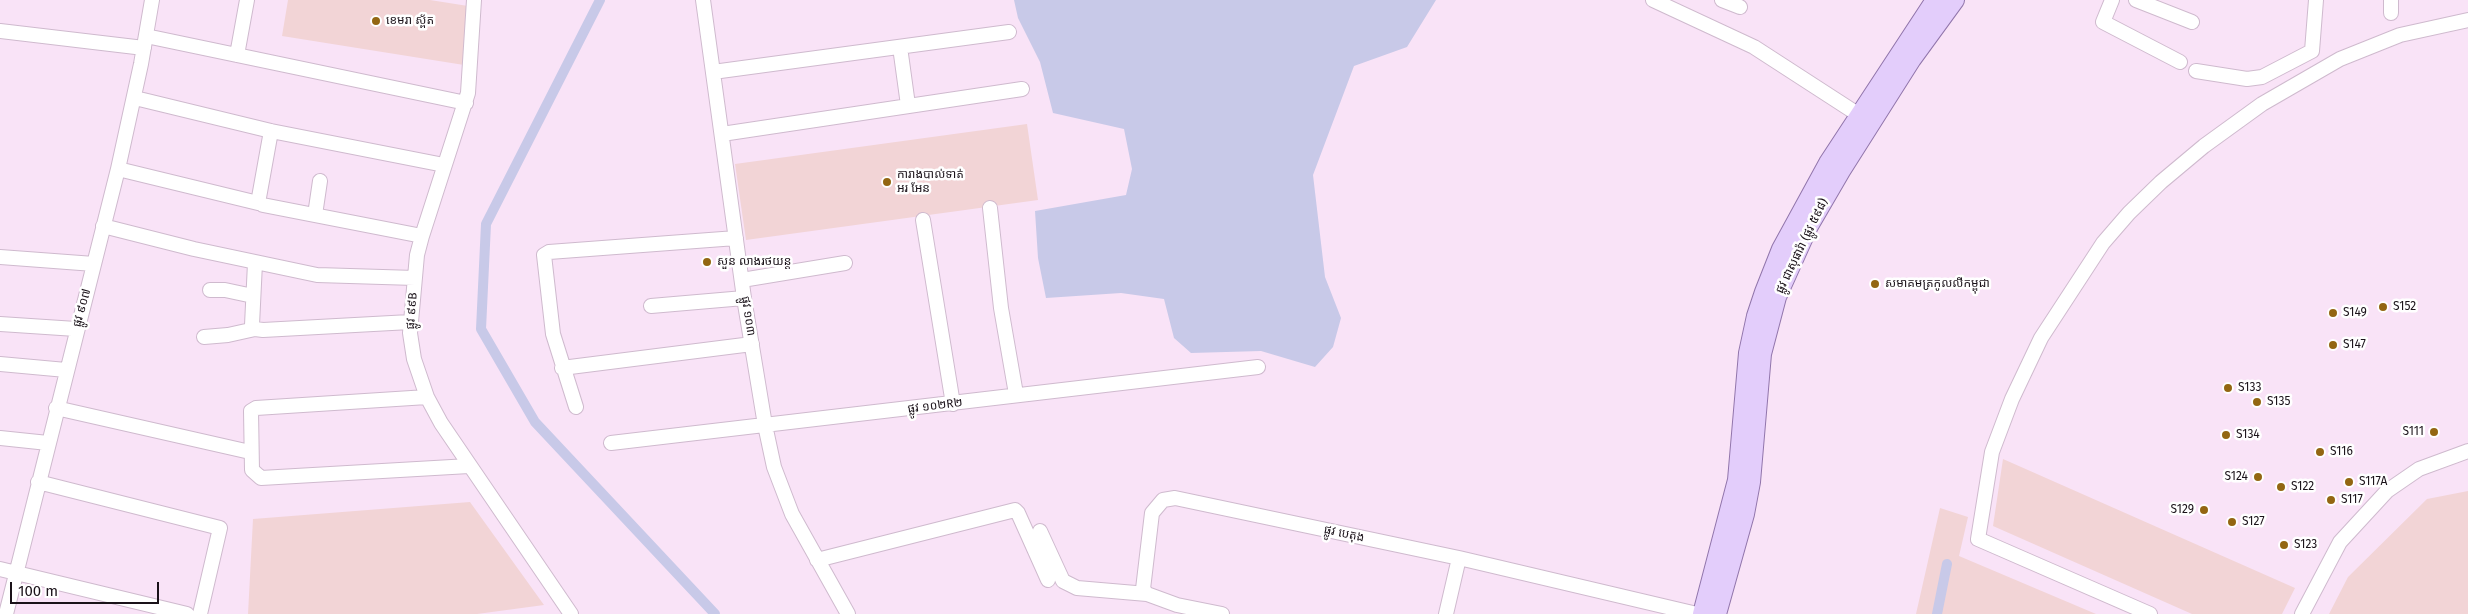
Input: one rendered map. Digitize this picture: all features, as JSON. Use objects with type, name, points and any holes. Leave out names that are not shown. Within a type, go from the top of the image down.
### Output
[{"type":"main road","name":"ផ្លូវ ជាសុផារ៉ា (ផ្លូវ ៥៩៨)","points":[[1702,614],[1737,480],[1748,353],[1756,316],[1781,249],[1828,163],[1935,0]]},
{"type":"main road","name":"ផ្លូវ ជាសុផារ៉ា (ផ្លូវ ៥៩៨)","points":[[1717,614],[1745,514],[1751,482],[1762,354],[1777,297],[1809,226],[1841,171],[1912,59],[1955,0]]},
{"type":"street","name":"ផ្លូវ ៩០៧","points":[[6,614],[135,98],[152,0]]},
{"type":"street","points":[[237,55],[247,0]]},
{"type":"street","name":"ផ្លូវ ៩៩B","points":[[474,0],[471,74],[466,103],[422,236],[410,322],[414,359],[426,397],[469,466],[571,614]]},
{"type":"street","name":"ផ្លូវ ១០៣","points":[[703,0],[744,298],[765,425],[780,486],[792,514],[848,614]]},
{"type":"street","points":[[1653,0],[1754,47],[1859,115]]},
{"type":"street","points":[[1722,0],[1740,7]]},
{"type":"street","points":[[2112,0],[2103,22],[2180,62]]},
{"type":"street","points":[[2136,0],[2192,22]]},
{"type":"street","points":[[2196,71],[2247,79],[2262,77],[2312,51],[2316,0]]},
{"type":"street","points":[[2150,614],[1978,539],[1992,452],[2012,399],[2040,338],[2069,292],[2109,236],[2160,182],[2204,146],[2262,104],[2340,59],[2400,35],[2468,20]]},
{"type":"street","points":[[0,31],[145,42],[237,55],[466,103]]},
{"type":"street","points":[[713,72],[1009,32]]},
{"type":"street","points":[[900,47],[908,105]]},
{"type":"street","points":[[722,134],[1022,89]]},
{"type":"street","points":[[135,98],[271,131],[444,165]]},
{"type":"street","points":[[118,169],[258,203],[271,131]]},
{"type":"street","points":[[315,215],[320,181]]},
{"type":"street","points":[[263,205],[422,236]]},
{"type":"street","points":[[990,208],[1001,308],[1016,394]]},
{"type":"street","points":[[924,220],[953,404]]},
{"type":"street","points":[[103,226],[255,263],[316,275],[415,278]]},
{"type":"street","points":[[576,407],[562,368],[553,334],[544,255],[549,252],[736,238]]},
{"type":"street","points":[[0,257],[94,264]]},
{"type":"street","points":[[255,263],[252,324],[255,329]]},
{"type":"street","points":[[742,280],[845,263]]},
{"type":"street","points":[[210,290],[225,290],[253,296]]},
{"type":"street","points":[[651,306],[744,298]]},
{"type":"street","points":[[204,337],[228,335],[255,329],[410,322]]},
{"type":"street","points":[[0,324],[76,329]]},
{"type":"street","points":[[562,368],[752,344]]},
{"type":"street","points":[[0,364],[66,370]]},
{"type":"street","name":"ផ្លូវ ១០២R២","points":[[611,443],[1258,367]]},
{"type":"street","points":[[426,397],[256,408],[251,411],[250,452],[252,470],[261,478],[469,466]]},
{"type":"street","points":[[56,408],[250,452]]},
{"type":"street","points":[[0,438],[48,443]]},
{"type":"street","points":[[2302,614],[2340,542],[2388,490],[2419,469],[2468,451]]},
{"type":"street","points":[[38,482],[220,528],[200,614]]},
{"type":"street","name":"ផ្លូវ បេតុង","points":[[1147,594],[1143,589],[1143,580],[1152,513],[1162,500],[1175,498],[1459,558],[1697,614]]},
{"type":"street","points":[[817,560],[1015,510],[1048,580]]},
{"type":"street","points":[[1040,531],[1063,582],[1077,588],[1147,594],[1177,609],[1222,614]]},
{"type":"street","points":[[1446,614],[1459,558]]},
{"type":"street","points":[[0,569],[187,614]]},
{"type":"shaded area","name":"ខេមរា ស្ព័ត","points":[[288,0],[430,0],[468,6],[464,65],[282,36]]},
{"type":"shaded area","name":"ការាងបាល់ទាត់ អរ អែន","points":[[1027,124],[1038,200],[746,240],[735,164]]},
{"type":"shaded area","points":[[2003,459],[2295,588],[2282,614],[2192,614],[1993,526]]},
{"type":"shaded area","points":[[2468,491],[2468,614],[2329,614],[2348,577],[2427,499]]},
{"type":"shaded area","points":[[470,502],[544,605],[477,614],[248,614],[253,519]]},
{"type":"shaded area","points":[[1940,508],[1968,517],[1959,556],[2096,614],[1916,614]]},
{"type":"water","points":[[1014,0],[1436,0],[1407,47],[1354,66],[1313,175],[1325,277],[1341,318],[1333,347],[1315,367],[1261,351],[1191,353],[1174,338],[1164,299],[1121,293],[1046,298],[1038,258],[1035,211],[1126,195],[1132,169],[1124,129],[1053,113],[1040,62],[1018,18]]},
{"type":"waterway","points":[[600,0],[486,224],[481,329],[535,422],[715,614]]},
{"type":"waterway","points":[[1937,614],[1947,564]]},
{"type":"place","name":"ខេមរា ស្ព័ត","points":[[376,21]]},
{"type":"place","name":"ការាងបាល់ទាត់ អរ អែន","points":[[887,182]]},
{"type":"place","name":"សួន លាងរថយន្ត","points":[[707,262]]},
{"type":"place","name":"សមាគមត្រកូលលីកម្ពុជា","points":[[1875,284]]},
{"type":"place","name":"S152","points":[[2383,307]]},
{"type":"place","name":"S149","points":[[2333,313]]},
{"type":"place","name":"S147","points":[[2333,345]]},
{"type":"place","name":"S133","points":[[2228,388]]},
{"type":"place","name":"S135","points":[[2257,402]]},
{"type":"place","name":"S111","points":[[2434,432]]},
{"type":"place","name":"S134","points":[[2226,435]]},
{"type":"place","name":"S116","points":[[2320,452]]},
{"type":"place","name":"S124","points":[[2258,477]]},
{"type":"place","name":"S117A","points":[[2349,482]]},
{"type":"place","name":"S122","points":[[2281,487]]},
{"type":"place","name":"S117","points":[[2331,500]]},
{"type":"place","name":"S129","points":[[2204,510]]},
{"type":"place","name":"S127","points":[[2232,522]]},
{"type":"place","name":"S123","points":[[2284,545]]}]
